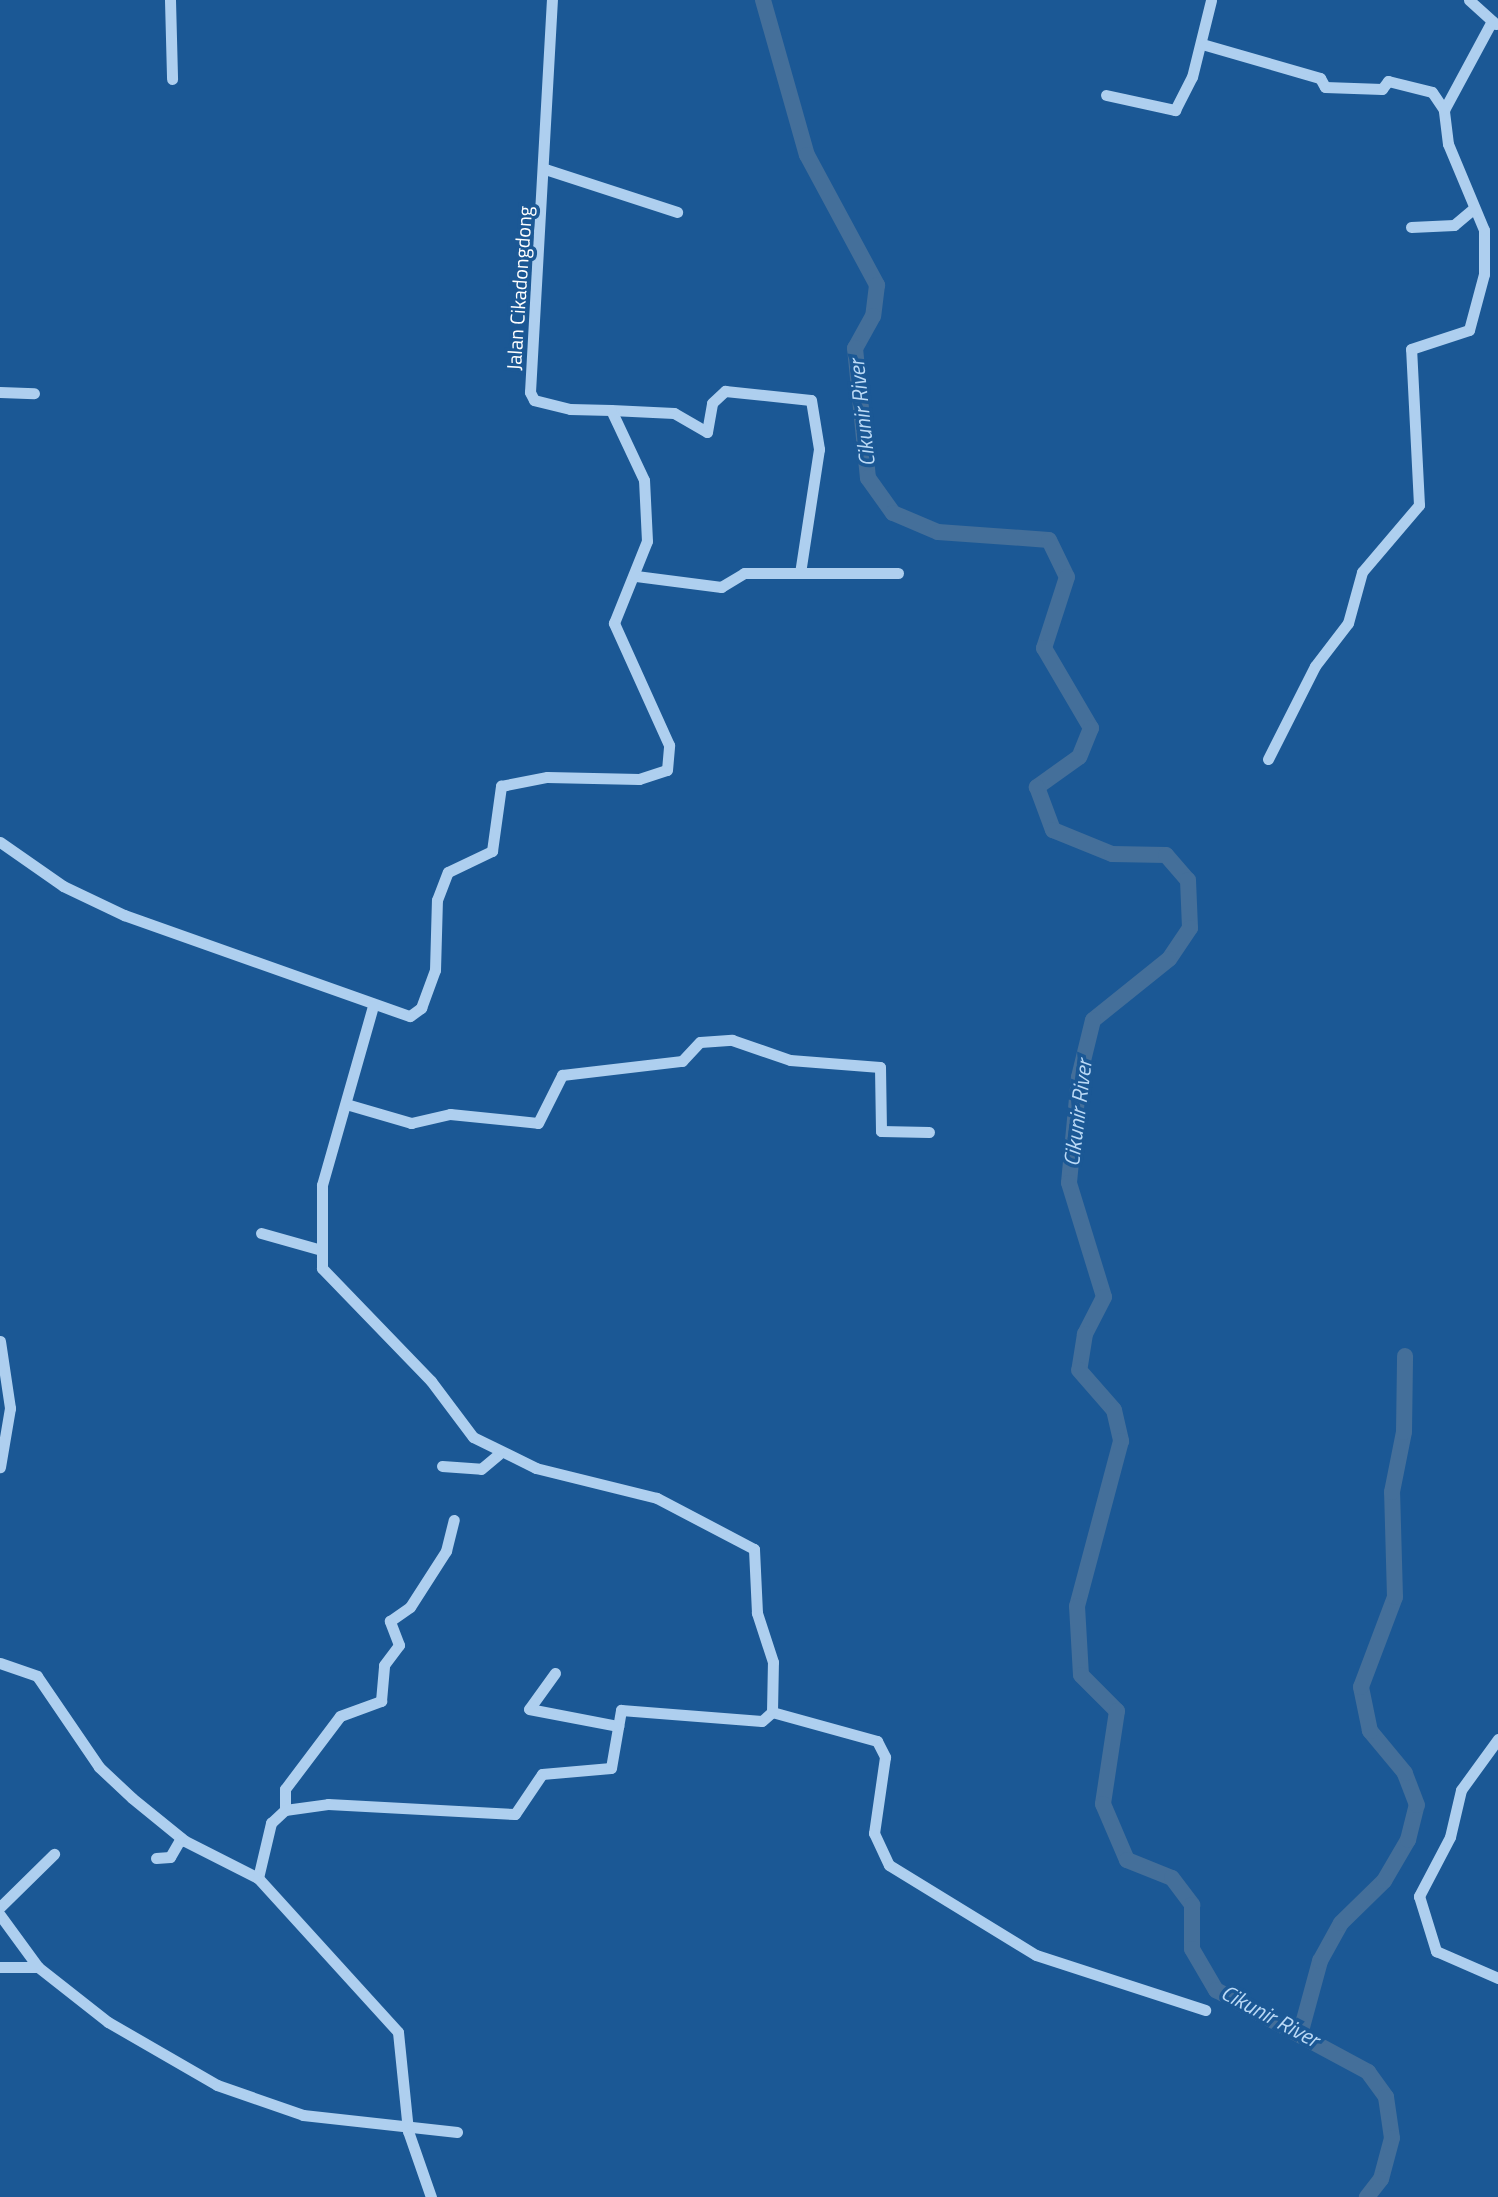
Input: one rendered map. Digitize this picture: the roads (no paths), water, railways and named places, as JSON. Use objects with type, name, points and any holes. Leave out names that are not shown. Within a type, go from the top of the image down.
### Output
[{"type":"street","points":[[170,0],[172,79]]},
{"type":"street","name":"Jalan Cikadongdong","points":[[552,0],[531,397],[611,410]]},
{"type":"street","points":[[1106,95],[1175,110],[1202,44],[1211,0]]},
{"type":"street","points":[[1444,110],[1495,23],[1469,0]]},
{"type":"street","points":[[1202,44],[1320,78],[1325,87],[1382,89],[1388,81],[1429,91],[1444,110],[1448,144],[1486,244],[1471,325],[1411,349],[1419,505],[1362,572],[1348,623],[1315,666],[1268,759]]},
{"type":"street","points":[[545,169],[677,212]]},
{"type":"street","points":[[1411,227],[1454,225],[1474,208]]},
{"type":"street","points":[[0,842],[63,886],[124,915],[401,1016],[421,1008],[435,970],[437,900],[448,872],[492,851],[501,786],[547,777],[639,779],[667,770],[664,731],[614,623],[636,576],[650,504],[611,410],[674,413],[707,432],[712,403],[725,391],[811,400],[819,449],[800,573]]},
{"type":"street","points":[[0,392],[34,393]]},
{"type":"street","points":[[636,576],[721,587],[744,573],[898,573]]},
{"type":"street","points":[[258,1878],[271,1823],[285,1810],[328,1804],[515,1814],[542,1774],[611,1768],[618,1715],[631,1708],[762,1721],[772,1712],[773,1662],[757,1613],[758,1559],[750,1545],[657,1498],[499,1454],[454,1420],[431,1381],[322,1268],[318,1249],[322,1185],[373,1006]]},
{"type":"street","points":[[346,1104],[411,1123],[450,1114],[538,1123],[562,1075],[682,1061],[700,1042],[732,1040],[790,1060],[880,1067],[880,1130],[929,1132]]},
{"type":"street","points":[[261,1233],[318,1249]]},
{"type":"street","points":[[0,1341],[5,1409],[0,1467]]},
{"type":"street","points":[[442,1466],[482,1469],[499,1454]]},
{"type":"street","points":[[285,1810],[285,1789],[340,1716],[381,1701],[384,1665],[399,1645],[390,1621],[410,1607],[446,1551],[454,1520]]},
{"type":"street","points":[[0,1663],[37,1676],[99,1767],[181,1838],[258,1878],[392,2021],[407,2061],[408,2131],[431,2197]]},
{"type":"street","points":[[555,1673],[529,1709],[618,1726]]},
{"type":"street","points":[[772,1712],[877,1741],[885,1757],[874,1833],[889,1865],[1036,1955],[1205,2010]]},
{"type":"street","points":[[1498,1739],[1461,1790],[1450,1837],[1419,1896],[1436,1951],[1498,1978]]},
{"type":"street","points":[[156,1858],[170,1857],[181,1838]]},
{"type":"street","points":[[0,1907],[54,1854]]},
{"type":"street","points":[[0,1915],[38,1967],[122,2033],[217,2085],[303,2115],[408,2131],[457,2132]]},
{"type":"street","points":[[0,1967],[38,1967]]},
{"type":"waterway","name":"Cikunir River","points":[[763,0],[807,155],[877,285],[873,316],[855,348],[868,478],[893,513],[938,532],[1049,540],[1067,577],[1044,648],[1091,728],[1079,757],[1037,787],[1053,830],[1112,854],[1166,855],[1188,880],[1190,928],[1169,959],[1093,1020],[1079,1077],[1069,1183],[1104,1297],[1085,1334],[1079,1370],[1114,1410],[1121,1441],[1077,1606],[1081,1675],[1117,1711],[1103,1804],[1127,1860],[1172,1878],[1192,1905],[1192,1949],[1216,1990],[1368,2072],[1386,2097],[1392,2138],[1381,2179],[1367,2197]]},
{"type":"waterway","points":[[1301,2031],[1320,1961],[1341,1923],[1384,1881],[1408,1840],[1417,1805],[1405,1773],[1370,1731],[1361,1687],[1395,1597],[1392,1492],[1404,1432],[1405,1356]]}]
